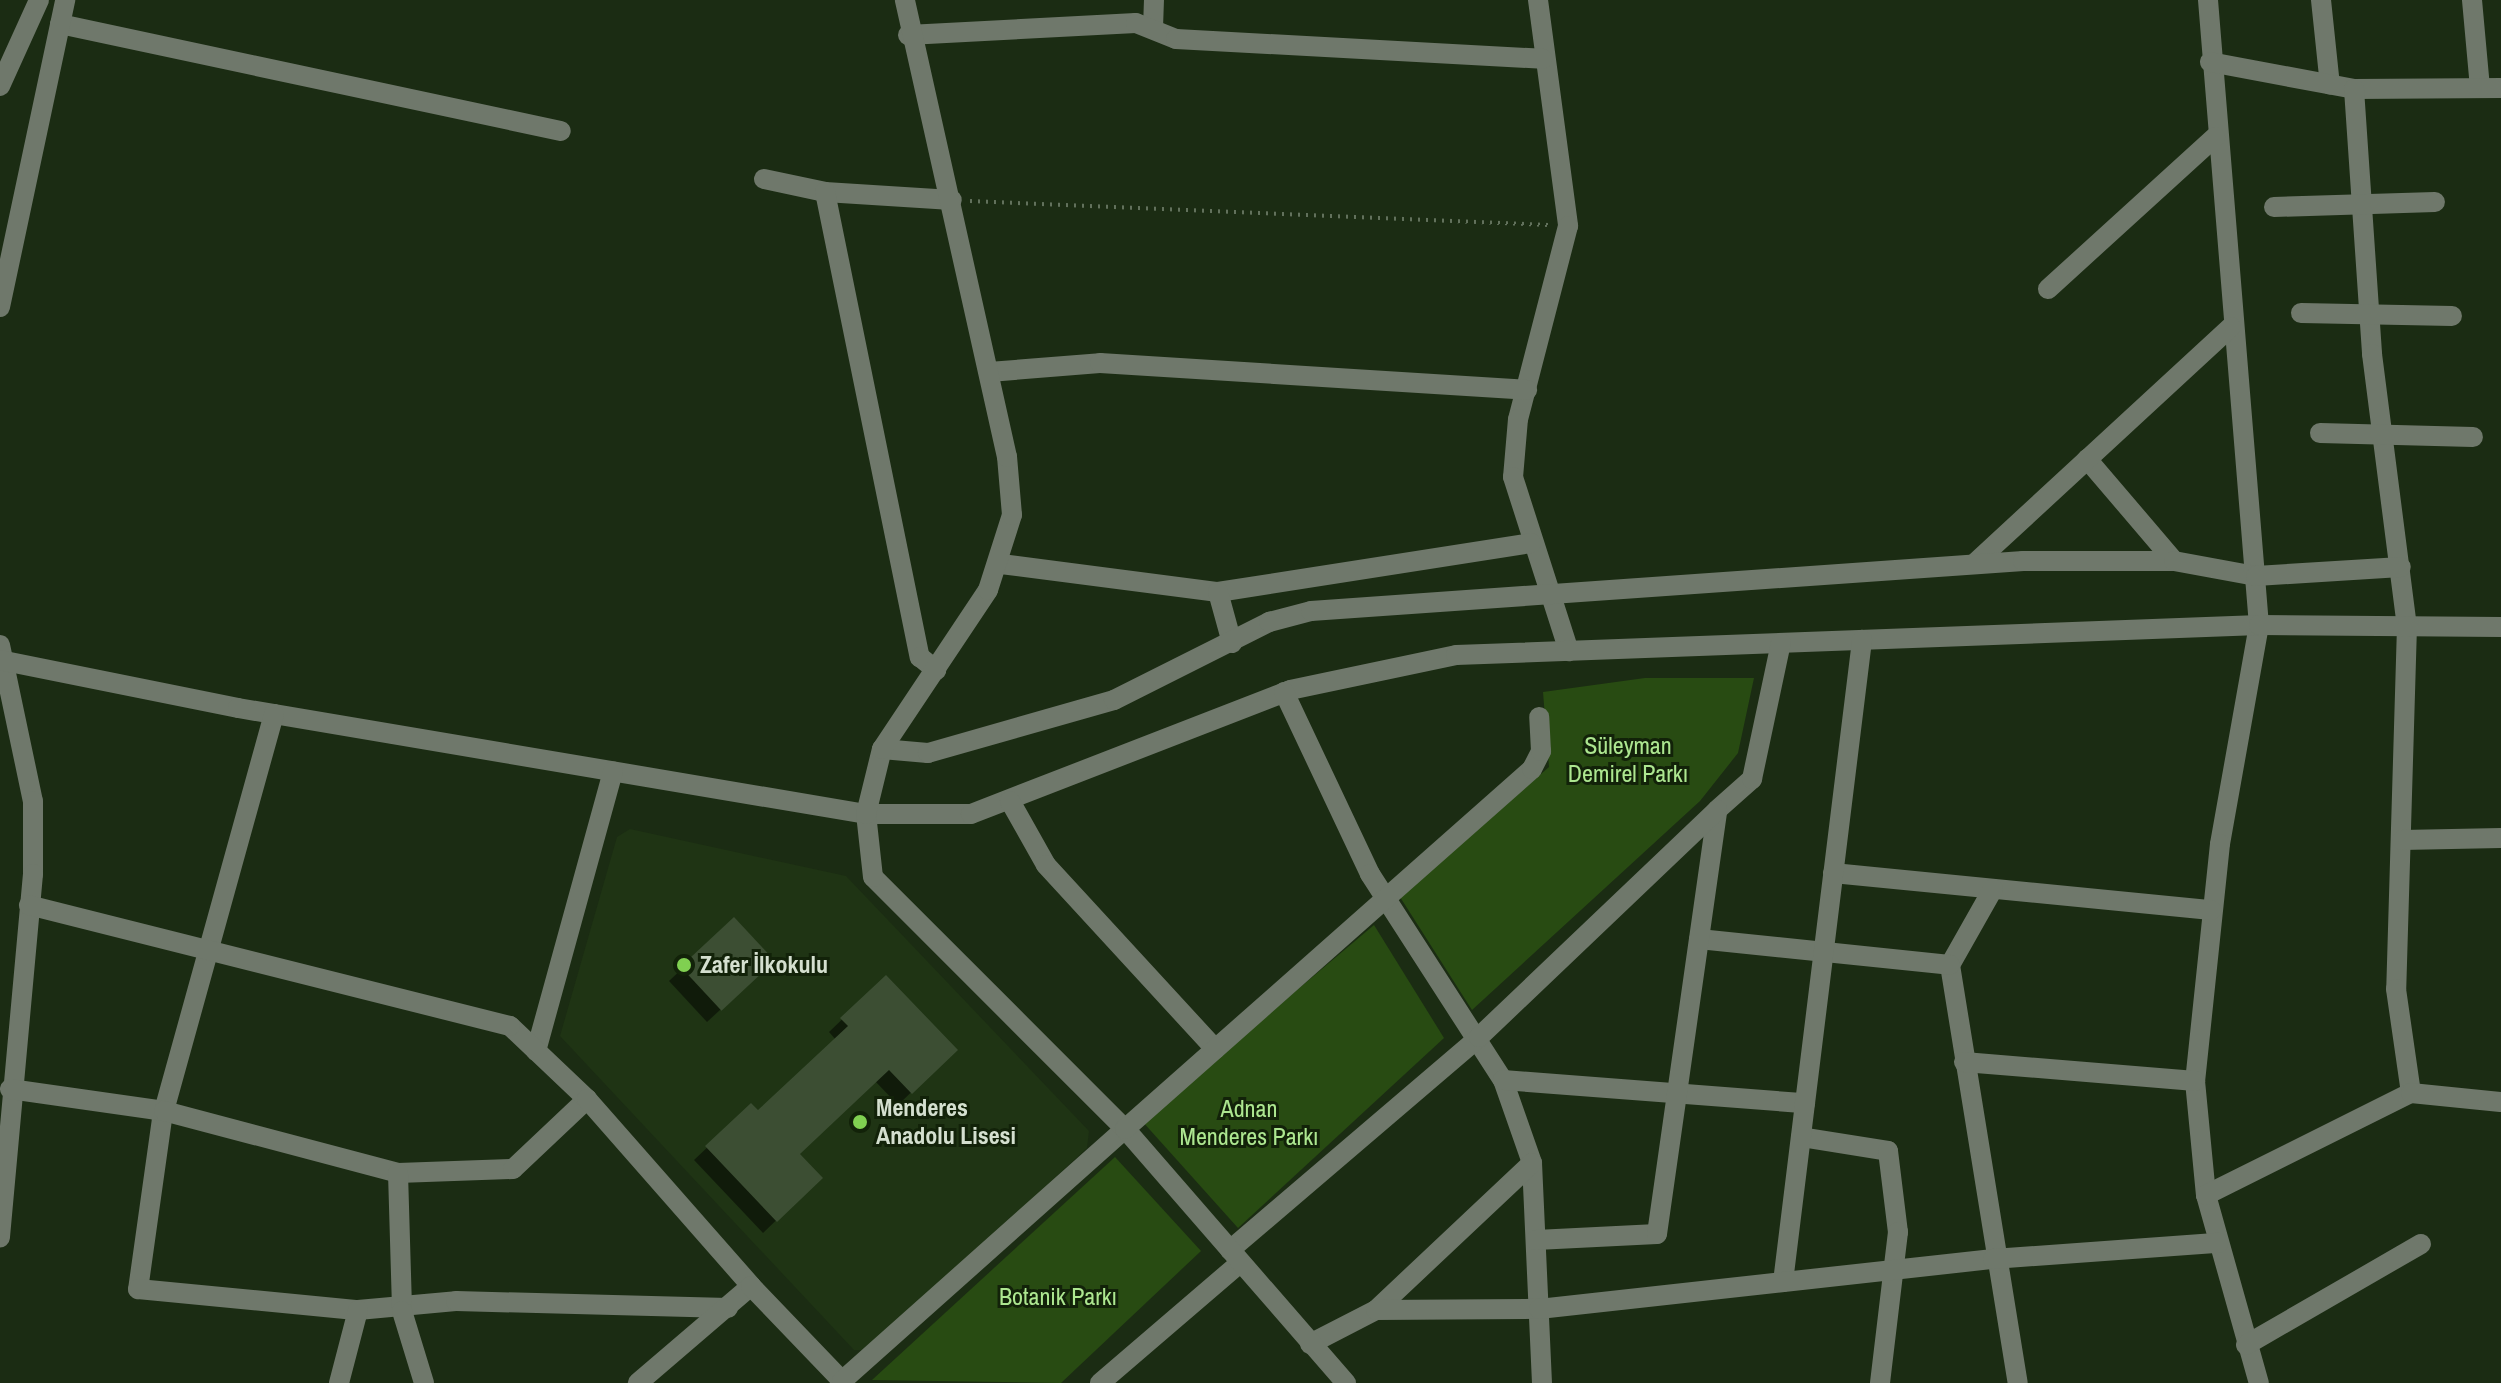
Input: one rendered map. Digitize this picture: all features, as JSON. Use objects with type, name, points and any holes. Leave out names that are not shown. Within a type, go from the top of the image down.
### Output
[{"type":"street","points":[[0,86],[39,0]]},
{"type":"street","points":[[0,307],[65,0]]},
{"type":"street","points":[[905,0],[908,35],[952,200],[1012,484],[1001,564],[936,670],[882,749],[866,814],[873,877],[1125,1129],[1346,1383]]},
{"type":"street","points":[[1153,28],[1154,0]]},
{"type":"street","points":[[1538,0],[1542,59],[1568,226],[1512,457],[1531,543],[1553,595],[1569,651]]},
{"type":"street","points":[[2208,0],[2215,137],[2259,625],[2211,910],[2195,1081],[2206,1195],[2259,1383]]},
{"type":"street","points":[[2321,0],[2330,85]]},
{"type":"street","points":[[2210,62],[2354,89],[2491,88],[2472,0]]},
{"type":"street","points":[[60,24],[561,131]]},
{"type":"street","points":[[908,35],[1153,28],[1176,39],[1542,59]]},
{"type":"street","points":[[2354,89],[2369,314],[2407,626],[2396,989],[2411,1093]]},
{"type":"street","points":[[2048,289],[2215,137]]},
{"type":"street","points":[[764,179],[825,192],[952,200]]},
{"type":"street","points":[[825,192],[920,657],[936,670]]},
{"type":"street","points":[[2274,207],[2435,202]]},
{"type":"street","points":[[2301,313],[2452,316]]},
{"type":"street","points":[[1975,563],[2231,327]]},
{"type":"street","points":[[989,372],[1100,363],[1527,390]]},
{"type":"street","points":[[2320,433],[2473,437]]},
{"type":"street","points":[[2087,459],[2174,561]]},
{"type":"street","points":[[1001,564],[1218,592],[1531,543]]},
{"type":"street","points":[[882,749],[928,753],[1114,700],[1269,622],[1311,611],[1975,563],[2174,561],[2256,576],[2401,567]]},
{"type":"street","points":[[1218,592],[1232,643]]},
{"type":"street","points":[[0,1238],[4,1113],[10,1089],[29,905],[33,801],[3,655],[274,714],[866,814],[971,814],[1284,692],[1456,655],[2259,625],[2501,627]]},
{"type":"street","points":[[1783,1282],[1862,640]]},
{"type":"street","points":[[1100,1383],[1479,1037],[1752,779],[1781,643]]},
{"type":"street","points":[[1284,692],[1386,898],[1479,1037],[1503,1080],[1532,1163],[1542,1383]]},
{"type":"street","points":[[274,714],[164,1111],[138,1289],[358,1310],[402,1311],[456,1301],[728,1308]]},
{"type":"street","points":[[29,905],[510,1026],[587,1099],[751,1286],[843,1382],[1532,769],[1541,751],[1539,717]]},
{"type":"street","points":[[536,1051],[613,771]]},
{"type":"street","points":[[1010,801],[1046,865],[1215,1049]]},
{"type":"street","points":[[1536,1240],[1657,1234],[1717,810]]},
{"type":"street","points":[[2402,840],[2501,838]]},
{"type":"street","points":[[1833,873],[2211,910]]},
{"type":"street","points":[[1993,889],[1950,965],[1993,1259],[2018,1383]]},
{"type":"street","points":[[1699,939],[1950,965]]},
{"type":"street","points":[[1964,1062],[2195,1081]]},
{"type":"street","points":[[1503,1080],[1677,1090],[1805,1103]]},
{"type":"street","points":[[10,1089],[164,1111],[398,1173],[513,1169],[587,1099]]},
{"type":"street","points":[[2206,1195],[2411,1093],[2501,1102]]},
{"type":"street","points":[[1801,1137],[1888,1151],[1897,1190],[1880,1383]]},
{"type":"street","points":[[1310,1344],[1376,1310],[1532,1163]]},
{"type":"street","points":[[398,1173],[402,1311],[424,1383]]},
{"type":"street","points":[[1376,1310],[1539,1309],[1993,1259],[2218,1243]]},
{"type":"street","points":[[2246,1345],[2421,1244]]},
{"type":"street","points":[[638,1383],[751,1286]]},
{"type":"street","points":[[339,1383],[358,1310]]},
{"type":"path","points":[[952,200],[1568,226]]},
{"type":"shaded area","name":"Menderes Anadolu Lisesi","points":[[630,829],[846,876],[1089,1131],[1087,1148],[869,1350],[854,1350],[560,1036],[617,837]]},
{"type":"green space","name":"Süleyman Demirel Parkı","points":[[1645,678],[1754,678],[1738,753],[1700,801],[1472,1010],[1400,897],[1549,767],[1543,692]]},
{"type":"green space","name":"Adnan Menderes Parkı","points":[[1374,925],[1444,1038],[1238,1228],[1142,1121]]},
{"type":"green space","name":"Botanik Parkı","points":[[1115,1157],[1201,1251],[1061,1383],[872,1380]]},
{"type":"building","points":[[734,917],[775,961],[722,1011],[681,967]]},
{"type":"building","points":[[886,975],[958,1050],[912,1094],[889,1070],[800,1154],[823,1178],[777,1222],[705,1146],[751,1103],[758,1110],[848,1026],[840,1018]]},
{"type":"place","name":"Zafer İlkokulu","points":[[684,965]]},
{"type":"place","name":"Menderes Anadolu Lisesi","points":[[860,1122]]}]
